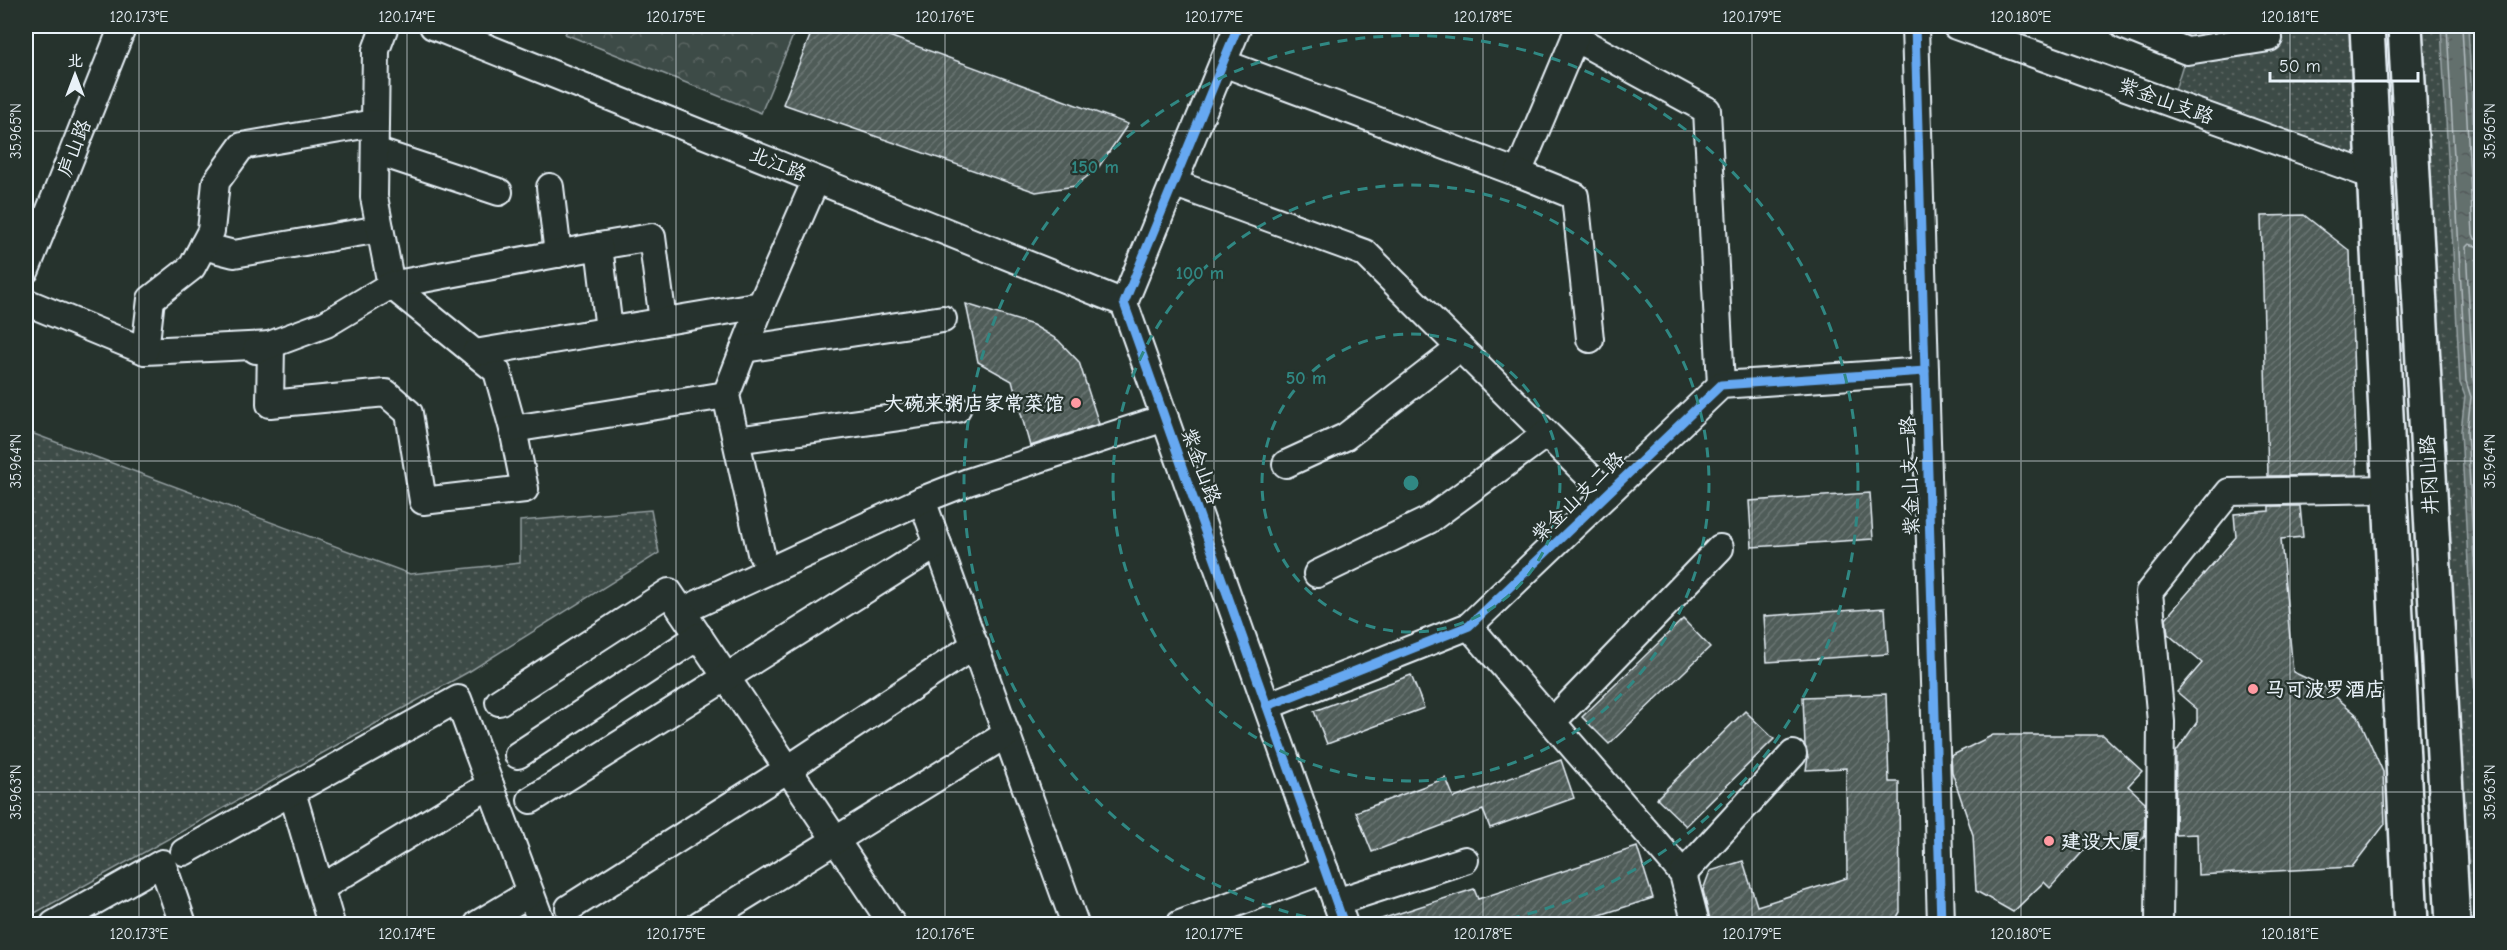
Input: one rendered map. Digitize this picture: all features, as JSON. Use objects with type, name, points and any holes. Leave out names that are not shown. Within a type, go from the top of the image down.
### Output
[{"type":"main road","name":"井冈山路","points":[[2367,26],[2412,924]]},
{"type":"main road","name":"井冈山路","points":[[2405,26],[2453,924]]},
{"type":"street","name":"庐山路","points":[[26,270],[123,26]]},
{"type":"street","points":[[271,345],[270,404],[386,393],[409,413],[423,501],[525,489],[513,429],[497,371],[391,285],[374,197],[376,50],[385,26]]},
{"type":"street","name":"北江路","points":[[433,26],[1124,303]]},
{"type":"street","points":[[1124,303],[1238,26]]},
{"type":"street","name":"紫金山支一路","points":[[1915,26],[1941,924]]},
{"type":"street","name":"紫金山支路","points":[[1956,26],[2376,177]]},
{"type":"street","points":[[2124,26],[2187,51],[2269,38],[2266,26]]},
{"type":"street","points":[[1518,173],[1578,32],[1707,110],[1721,385],[1925,371]]},
{"type":"street","points":[[1223,63],[1575,196],[1590,339]]},
{"type":"street","points":[[145,351],[151,299],[192,267],[211,231],[216,182],[242,146],[375,123]]},
{"type":"street","points":[[375,151],[499,192]]},
{"type":"street","points":[[761,553],[726,395],[761,305],[816,180]]},
{"type":"street","points":[[1173,183],[1365,253],[1607,494]]},
{"type":"street","points":[[550,187],[558,254]]},
{"type":"street","points":[[203,246],[234,254],[380,229]]},
{"type":"street","points":[[222,363],[326,324],[391,285],[652,237],[663,321]]},
{"type":"street","points":[[599,246],[609,330]]},
{"type":"street","points":[[26,302],[145,351],[271,345]]},
{"type":"street","name":"紫金山路","points":[[1124,303],[1340,913]]},
{"type":"street","points":[[475,352],[761,305]]},
{"type":"street","points":[[744,349],[943,319]]},
{"type":"street","points":[[1286,464],[1345,437],[1460,348]]},
{"type":"street","name":"紫金山支二路","points":[[1267,706],[1469,626],[1721,385]]},
{"type":"street","points":[[513,429],[726,395]]},
{"type":"street","points":[[736,440],[957,409]]},
{"type":"street","points":[[499,702],[675,602],[968,482],[1165,418]]},
{"type":"street","points":[[1317,574],[1430,520],[1546,434]]},
{"type":"street","points":[[2159,924],[2161,722],[2149,592],[2229,492],[2391,489]]},
{"type":"street","points":[[922,500],[1075,924]]},
{"type":"street","points":[[531,800],[938,544]]},
{"type":"street","points":[[1551,722],[1720,548]]},
{"type":"street","points":[[675,602],[892,924]]},
{"type":"street","points":[[1469,626],[1683,874],[1696,924]]},
{"type":"street","points":[[518,755],[699,636]]},
{"type":"street","points":[[568,908],[788,769],[975,645]]},
{"type":"street","points":[[54,924],[458,699],[542,924]]},
{"type":"street","points":[[700,924],[1007,734]]},
{"type":"street","points":[[1683,874],[1793,754]]},
{"type":"street","points":[[321,888],[490,785]]},
{"type":"street","points":[[292,792],[332,924]]},
{"type":"street","points":[[173,857],[183,924]]},
{"type":"street","points":[[1340,913],[1465,860]]},
{"type":"street","points":[[1180,924],[1325,870]]},
{"type":"street","points":[[478,924],[530,893]]},
{"type":"green space","points":[[569,26],[797,26],[761,113],[565,34]]},
{"type":"green space","points":[[2276,26],[2353,26],[2361,158],[2175,90],[2184,61],[2279,47]]},
{"type":"green space","points":[[2404,26],[2481,26],[2481,924],[2453,924]]},
{"type":"green space","points":[[26,431],[410,574],[520,563],[520,521],[651,510],[659,553],[470,671],[26,918]]},
{"type":"water","points":[[2441,26],[2468,26],[2482,288],[2481,884],[2477,731],[2461,431],[2465,396],[2460,383]]},
{"type":"building","points":[[814,26],[862,26],[1128,124],[1098,168],[1075,186],[1036,192],[783,104]]},
{"type":"building","points":[[2304,215],[2350,251],[2357,475],[2268,476],[2261,216]]},
{"type":"building","points":[[966,304],[1033,325],[1058,340],[1079,362],[1099,424],[1030,446],[1012,381],[978,362]]},
{"type":"building","points":[[1870,493],[1873,539],[1752,547],[1749,501]]},
{"type":"building","name":"马可波罗酒店","points":[[2269,506],[2300,506],[2303,537],[2281,539],[2293,672],[2323,686],[2358,716],[2383,772],[2385,824],[2352,867],[2198,875],[2197,834],[2175,835],[2176,752],[2197,722],[2197,709],[2177,692],[2202,663],[2168,634],[2166,618],[2236,537],[2234,514],[2269,511]]},
{"type":"building","points":[[1885,608],[1888,654],[1767,662],[1764,616]]},
{"type":"building","points":[[1683,619],[1710,647],[1609,744],[1582,717]]},
{"type":"building","points":[[1411,675],[1424,708],[1327,744],[1314,711]]},
{"type":"building","points":[[1886,694],[1889,782],[1899,782],[1900,912],[1893,924],[1711,924],[1703,890],[1710,871],[1743,861],[1757,906],[1847,878],[1846,768],[1806,770],[1808,757],[1805,746],[1803,697]]},
{"type":"building","points":[[1745,711],[1774,739],[1686,826],[1657,798]]},
{"type":"building","points":[[1993,735],[2103,735],[2142,771],[2128,786],[2145,802],[2145,835],[2133,851],[2087,847],[2050,888],[2044,882],[2013,912],[1976,891],[1973,835],[1952,772],[1951,756]]},
{"type":"building","points":[[1561,760],[1574,798],[1490,828],[1483,810],[1372,852],[1356,812],[1446,778],[1454,798]]},
{"type":"building","points":[[1637,847],[1653,898],[1572,924],[1375,924],[1375,921],[1474,889],[1478,899]]},
{"type":"cycle path","points":[[1238,26],[1124,303],[1344,924]]},
{"type":"cycle path","points":[[1915,26],[1941,924]]},
{"type":"cycle path","points":[[1267,706],[1469,626],[1721,385],[1925,371]]},
{"type":"place","name":"大碗来粥店家常菜馆","points":[[1076,403]]},
{"type":"place","name":"马可波罗酒店","points":[[2253,689]]},
{"type":"place","name":"建设大厦","points":[[2049,841]]}]
